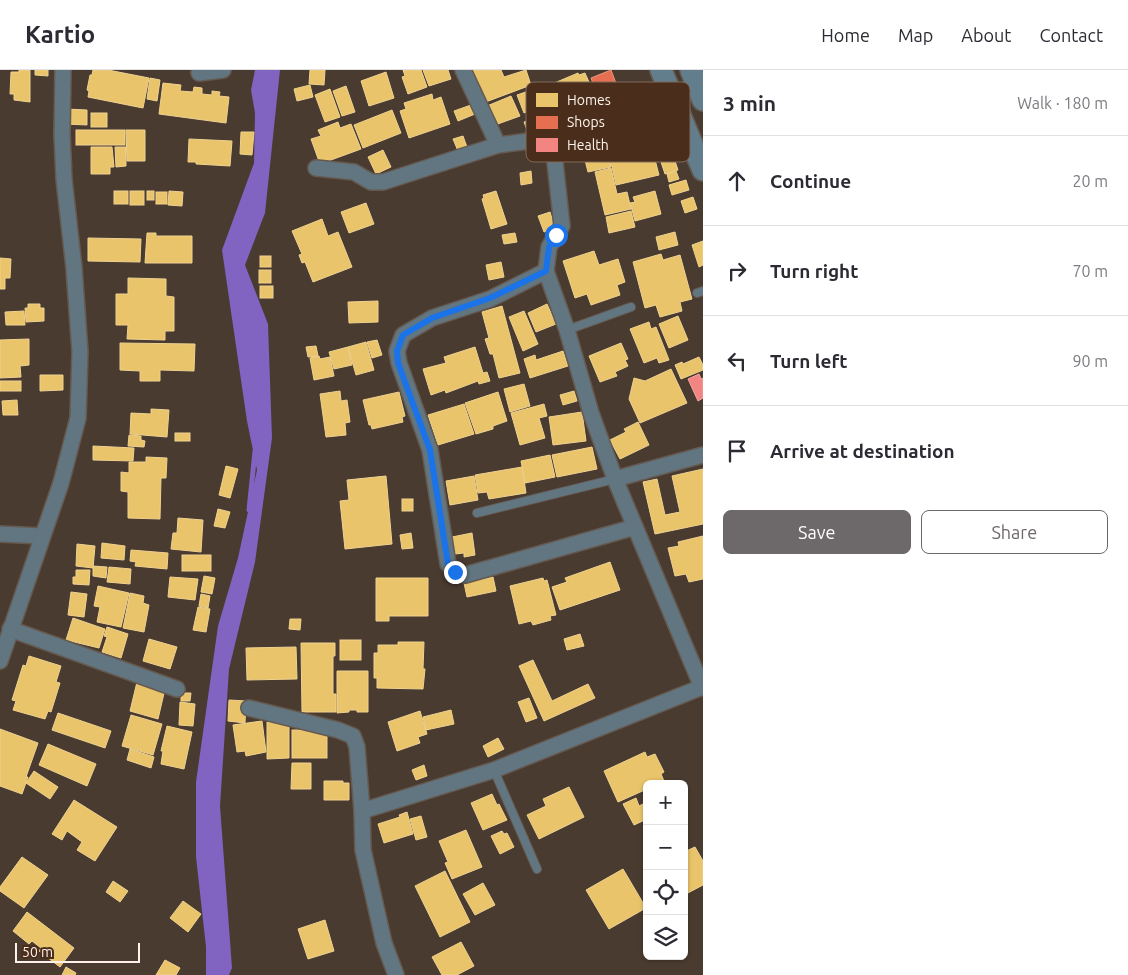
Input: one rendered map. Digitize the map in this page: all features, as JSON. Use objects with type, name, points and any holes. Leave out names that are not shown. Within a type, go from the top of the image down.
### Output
[{"type":"main road","points":[[691,70],[703,100]]},
{"type":"main road","points":[[690,139],[703,170]]},
{"type":"street","points":[[0,661],[61,483],[78,418],[80,352],[74,268],[64,178],[62,135],[63,70]]},
{"type":"street","points":[[199,73],[222,70]]},
{"type":"street","points":[[462,70],[498,145]]},
{"type":"street","points":[[316,168],[354,172],[371,182],[383,182],[498,145],[526,141]]},
{"type":"street","points":[[362,810],[494,770],[703,688],[615,479],[591,413],[567,330],[546,271],[549,247],[562,226],[555,162]]},
{"type":"street","points":[[546,271],[490,298],[432,318],[403,335],[397,351],[398,363],[430,450],[448,564],[455,572],[465,575],[635,527]]},
{"type":"street","points":[[615,479],[703,456]]},
{"type":"street","points":[[0,534],[42,536]]},
{"type":"street","points":[[10,629],[177,690]]},
{"type":"street","points":[[249,708],[338,730],[353,736],[358,747],[363,850],[384,943],[396,975]]},
{"type":"lane","points":[[567,330],[632,307]]},
{"type":"lane","points":[[477,513],[615,479]]},
{"type":"lane","points":[[494,770],[537,869]]},
{"type":"shaded area","points":[[255,70],[280,70],[265,213],[245,265],[268,324],[272,438],[255,562],[229,669],[220,806],[232,968],[229,975],[206,975],[206,947],[196,857],[196,782],[218,626],[238,558],[257,470],[247,421],[222,250],[254,163],[255,113],[251,90]]},
{"type":"building: Homes","points":[[19,70],[30,70],[30,102],[14,100],[14,94],[10,94],[11,72],[19,72]]},
{"type":"building: Homes","points":[[35,70],[48,70],[48,76],[35,75]]},
{"type":"building: Homes","points":[[93,70],[108,70],[149,78],[143,108],[88,97],[89,91],[87,90]]},
{"type":"building: Homes","points":[[310,70],[325,70],[324,85],[309,84]]},
{"type":"building: Homes","points":[[403,70],[421,70],[427,87],[408,94],[402,77],[405,76]]},
{"type":"building: Homes","points":[[423,70],[448,70],[451,79],[429,86]]},
{"type":"building: Homes","points":[[471,70],[501,70],[504,77],[526,70],[530,82],[526,82],[526,87],[483,103]]},
{"type":"building: Homes","points":[[386,72],[394,98],[369,106],[361,81]]},
{"type":"building: Homes","points":[[578,73],[579,75],[585,73],[589,82],[557,82]]},
{"type":"building: Homes","points":[[150,78],[160,80],[157,101],[147,99]]},
{"type":"building: Homes","points":[[163,83],[181,85],[180,91],[193,92],[194,87],[202,88],[202,94],[212,95],[212,91],[220,92],[219,96],[229,97],[226,123],[159,114]]},
{"type":"building: Homes","points":[[310,85],[313,97],[297,101],[294,89]]},
{"type":"building: Homes","points":[[346,86],[355,112],[342,116],[333,91]]},
{"type":"building: Homes","points":[[330,89],[340,117],[325,122],[315,95]]},
{"type":"building: Homes","points":[[526,92],[526,112],[524,113],[517,95]]},
{"type":"building: Homes","points":[[432,94],[433,100],[441,97],[450,124],[409,138],[400,111],[406,109],[404,103]]},
{"type":"building: Homes","points":[[511,96],[520,116],[495,125],[487,106]]},
{"type":"building: Homes","points":[[471,105],[475,114],[458,121],[454,111]]},
{"type":"building: Homes","points":[[66,109],[87,110],[87,125],[65,124]]},
{"type":"building: Homes","points":[[392,110],[401,133],[363,148],[354,125]]},
{"type":"building: Homes","points":[[91,113],[107,113],[107,127],[91,127]]},
{"type":"building: Homes","points":[[338,122],[340,128],[351,124],[361,149],[320,164],[311,139],[321,136],[318,130]]},
{"type":"building: Homes","points":[[76,130],[125,130],[125,145],[76,145]]},
{"type":"building: Homes","points":[[126,130],[145,130],[145,161],[127,161]]},
{"type":"building: Homes","points":[[241,132],[254,132],[252,155],[240,154]]},
{"type":"building: Homes","points":[[463,136],[467,147],[458,151],[453,139]]},
{"type":"building: Homes","points":[[189,139],[232,141],[230,166],[188,162]]},
{"type":"building: Homes","points":[[91,147],[112,147],[114,167],[110,167],[110,174],[91,174]]},
{"type":"building: Homes","points":[[115,147],[126,147],[126,166],[116,167]]},
{"type":"building: Homes","points":[[383,150],[391,167],[376,174],[368,157]]},
{"type":"building: Homes","points":[[586,162],[610,162],[611,167],[588,172]]},
{"type":"building: Homes","points":[[611,162],[656,162],[659,175],[616,185]]},
{"type":"building: Homes","points":[[661,162],[675,162],[678,170],[665,174]]},
{"type":"building: Homes","points":[[611,168],[617,194],[627,192],[631,209],[605,215],[595,172]]},
{"type":"building: Homes","points":[[531,171],[532,183],[521,185],[520,173]]},
{"type":"building: Homes","points":[[676,171],[679,179],[669,182],[667,174]]},
{"type":"building: Homes","points":[[686,180],[689,190],[672,195],[669,185]]},
{"type":"building: Homes","points":[[114,191],[128,191],[128,204],[114,204]]},
{"type":"building: Homes","points":[[130,191],[144,191],[144,205],[130,205]]},
{"type":"building: Homes","points":[[147,191],[154,191],[154,200],[147,200]]},
{"type":"building: Homes","points":[[169,191],[183,192],[182,206],[168,205]]},
{"type":"building: Homes","points":[[496,191],[507,224],[491,229],[482,199],[484,198],[483,195]]},
{"type":"building: Homes","points":[[655,191],[661,214],[635,221],[630,203],[635,202],[633,197]]},
{"type":"building: Homes","points":[[156,192],[167,192],[167,204],[156,204]]},
{"type":"building: Homes","points":[[693,197],[697,209],[685,213],[681,201]]},
{"type":"building: Homes","points":[[366,203],[374,224],[349,233],[341,212]]},
{"type":"building: Homes","points":[[631,211],[635,227],[609,233],[606,217]]},
{"type":"building: Homes","points":[[550,212],[555,228],[544,232],[538,216]]},
{"type":"building: Homes","points":[[322,219],[328,236],[338,232],[352,267],[313,282],[305,262],[302,263],[299,255],[302,254],[292,231]]},
{"type":"building: Homes","points":[[675,232],[678,245],[659,250],[656,237]]},
{"type":"building: Homes","points":[[147,233],[156,233],[156,236],[192,236],[192,263],[145,263]]},
{"type":"building: Homes","points":[[515,233],[517,242],[504,244],[502,235]]},
{"type":"building: Homes","points":[[88,238],[141,239],[140,262],[88,261]]},
{"type":"building: Homes","points":[[703,241],[703,265],[699,267],[692,245]]},
{"type":"building: Homes","points":[[594,251],[599,265],[618,259],[625,282],[617,285],[620,295],[591,305],[587,294],[575,298],[563,261]]},
{"type":"building: Homes","points":[[661,254],[663,260],[680,255],[692,299],[680,302],[682,311],[660,317],[656,305],[645,308],[633,262]]},
{"type":"building: Homes","points":[[260,256],[271,256],[271,267],[260,267]]},
{"type":"building: Homes","points":[[0,258],[11,259],[10,278],[5,278],[5,289],[0,289]]},
{"type":"building: Homes","points":[[501,262],[504,277],[489,280],[486,265]]},
{"type":"building: Homes","points":[[259,270],[271,270],[271,283],[259,283]]},
{"type":"building: Homes","points":[[128,278],[166,279],[166,296],[174,297],[174,331],[165,331],[165,340],[127,339],[128,325],[116,325],[116,294],[128,294]]},
{"type":"building: Homes","points":[[260,286],[273,286],[273,298],[260,298]]},
{"type":"building: Homes","points":[[378,301],[378,322],[349,323],[348,302]]},
{"type":"building: Homes","points":[[28,304],[40,304],[40,308],[44,308],[44,321],[26,322],[25,308],[28,308]]},
{"type":"building: Homes","points":[[547,304],[556,324],[536,332],[528,313]]},
{"type":"building: Homes","points":[[502,306],[520,373],[499,378],[493,354],[490,354],[485,339],[489,338],[482,312]]},
{"type":"building: Homes","points":[[24,311],[25,325],[6,325],[5,312]]},
{"type":"building: Homes","points":[[524,311],[538,344],[523,351],[509,317]]},
{"type":"building: Homes","points":[[678,316],[688,340],[669,348],[659,324]]},
{"type":"building: Homes","points":[[649,322],[651,329],[656,327],[669,360],[659,363],[657,358],[644,363],[630,329]]},
{"type":"building: Homes","points":[[29,339],[29,365],[20,366],[21,377],[0,378],[0,340]]},
{"type":"building: Homes","points":[[377,340],[382,355],[372,358],[367,342]]},
{"type":"building: Homes","points":[[366,342],[374,370],[356,375],[348,347]]},
{"type":"building: Homes","points":[[120,343],[195,344],[194,371],[160,370],[160,381],[140,381],[140,371],[120,370]]},
{"type":"building: Homes","points":[[621,343],[628,359],[625,360],[628,366],[615,372],[617,376],[600,382],[589,356]]},
{"type":"building: Homes","points":[[316,346],[318,356],[308,357],[306,347]]},
{"type":"building: Homes","points":[[348,347],[352,365],[334,369],[329,352]]},
{"type":"building: Homes","points":[[475,347],[483,373],[487,372],[490,381],[479,384],[478,381],[446,393],[445,390],[431,395],[423,369],[446,363],[444,357]]},
{"type":"building: Homes","points":[[563,351],[568,366],[530,378],[524,359],[535,355],[536,360]]},
{"type":"building: Homes","points":[[319,356],[320,359],[330,357],[334,376],[314,380],[310,358]]},
{"type":"building: Homes","points":[[699,357],[703,370],[681,379],[675,365],[682,362],[683,364]]},
{"type":"building: Homes","points":[[671,369],[687,403],[640,423],[629,399],[634,378],[645,381]]},
{"type":"building: Homes","points":[[40,375],[63,375],[63,390],[40,391]]},
{"type":"building: Homes","points":[[0,381],[21,381],[21,391],[0,391]]},
{"type":"building: Homes","points":[[524,384],[530,406],[510,412],[504,389]]},
{"type":"building: Homes","points":[[340,391],[341,401],[347,400],[350,422],[345,423],[346,435],[326,437],[320,394]]},
{"type":"building: Homes","points":[[574,391],[577,401],[563,405],[560,395]]},
{"type":"building: Homes","points":[[399,392],[405,416],[402,417],[403,422],[372,429],[371,425],[369,425],[363,400]]},
{"type":"building: Homes","points":[[498,392],[507,421],[493,426],[493,429],[476,434],[465,403]]},
{"type":"building: Homes","points":[[17,400],[18,415],[3,415],[2,401]]},
{"type":"building: Homes","points":[[464,404],[474,434],[438,445],[428,415]]},
{"type":"building: Homes","points":[[544,404],[547,416],[539,418],[545,438],[520,445],[511,413]]},
{"type":"building: Homes","points":[[151,409],[169,410],[167,437],[130,434],[131,413],[151,414]]},
{"type":"building: Homes","points":[[582,412],[586,441],[553,445],[549,417]]},
{"type":"building: Homes","points":[[638,422],[649,445],[620,459],[610,440],[626,432],[624,429]]},
{"type":"building: Homes","points":[[175,433],[190,433],[190,441],[175,441]]},
{"type":"building: Homes","points":[[129,435],[141,436],[141,440],[145,441],[144,447],[128,446]]},
{"type":"building: Homes","points":[[93,446],[134,448],[133,461],[93,460]]},
{"type":"building: Homes","points":[[592,447],[597,469],[557,477],[552,455]]},
{"type":"building: Homes","points":[[550,455],[555,477],[525,483],[521,461]]},
{"type":"building: Homes","points":[[146,457],[167,458],[166,478],[161,478],[160,519],[128,518],[128,492],[121,491],[121,472],[129,473],[129,462],[146,462]]},
{"type":"building: Homes","points":[[226,466],[238,469],[230,498],[219,495]]},
{"type":"building: Homes","points":[[522,467],[526,493],[489,499],[487,492],[478,493],[475,475]]},
{"type":"building: Homes","points":[[703,469],[703,524],[655,534],[643,482],[657,479],[665,515],[680,512],[672,476]]},
{"type":"building: Homes","points":[[386,476],[392,544],[345,549],[340,501],[349,500],[347,480]]},
{"type":"building: Homes","points":[[474,476],[478,500],[450,505],[446,481]]},
{"type":"building: Homes","points":[[402,499],[413,499],[413,511],[402,511]]},
{"type":"building: Homes","points":[[218,509],[230,512],[225,528],[214,526]]},
{"type":"building: Homes","points":[[178,518],[203,520],[201,552],[171,549],[173,533],[177,533]]},
{"type":"building: Homes","points":[[411,533],[413,548],[402,549],[400,535]]},
{"type":"building: Homes","points":[[472,533],[475,555],[464,557],[464,553],[455,554],[452,537]]},
{"type":"building: Homes","points":[[703,536],[703,579],[689,582],[686,574],[675,576],[668,548],[679,546],[678,542]]},
{"type":"building: Homes","points":[[102,543],[125,546],[124,560],[101,558]]},
{"type":"building: Homes","points":[[77,544],[95,546],[93,568],[76,566]]},
{"type":"building: Homes","points":[[131,550],[168,553],[167,569],[135,566],[136,562],[130,561]]},
{"type":"building: Homes","points":[[182,555],[211,555],[211,571],[182,571]]},
{"type":"building: Homes","points":[[610,562],[620,590],[560,610],[552,587],[567,582],[565,578]]},
{"type":"building: Homes","points":[[93,566],[107,567],[106,578],[93,576]]},
{"type":"building: Homes","points":[[109,567],[131,569],[130,584],[107,582]]},
{"type":"building: Homes","points":[[76,570],[90,570],[89,585],[73,584]]},
{"type":"building: Homes","points":[[204,576],[215,578],[212,594],[201,592]]},
{"type":"building: Homes","points":[[170,577],[198,579],[195,600],[168,597]]},
{"type":"building: Homes","points":[[493,577],[496,591],[467,597],[464,583]]},
{"type":"building: Homes","points":[[376,578],[428,578],[428,616],[389,616],[389,621],[376,621]]},
{"type":"building: Homes","points":[[543,578],[544,581],[547,580],[556,615],[550,616],[551,620],[533,625],[531,621],[519,624],[510,586]]},
{"type":"building: Homes","points":[[98,586],[129,593],[121,627],[97,622],[100,607],[94,606]]},
{"type":"building: Homes","points":[[71,592],[87,594],[84,617],[68,615]]},
{"type":"building: Homes","points":[[130,593],[144,596],[143,603],[149,605],[144,632],[123,628]]},
{"type":"building: Homes","points":[[201,594],[210,596],[208,608],[199,606]]},
{"type":"building: Homes","points":[[198,607],[210,609],[206,632],[193,630]]},
{"type":"building: Homes","points":[[73,618],[105,629],[99,648],[66,640]]},
{"type":"building: Homes","points":[[290,619],[301,619],[300,630],[289,629]]},
{"type":"building: Homes","points":[[107,627],[128,634],[121,658],[102,652],[107,637],[104,636]]},
{"type":"building: Homes","points":[[580,634],[584,646],[567,650],[564,639]]},
{"type":"building: Homes","points":[[149,639],[177,647],[170,669],[143,661]]},
{"type":"building: Homes","points":[[340,640],[361,640],[361,660],[340,660]]},
{"type":"building: Homes","points":[[398,642],[424,642],[423,669],[425,669],[423,689],[377,688],[377,678],[374,678],[374,653],[378,653],[378,645],[398,645]]},
{"type":"building: Homes","points":[[301,643],[335,643],[333,694],[336,694],[336,712],[302,712]]},
{"type":"building: Homes","points":[[296,647],[297,679],[247,680],[246,648]]},
{"type":"building: Homes","points":[[29,656],[61,666],[56,682],[60,683],[51,712],[48,711],[45,719],[13,710],[16,701],[12,700],[23,665],[26,666]]},
{"type":"building: Homes","points":[[533,660],[552,701],[588,684],[595,698],[544,721],[519,666]]},
{"type":"building: Homes","points":[[337,671],[368,671],[368,712],[349,710],[349,712],[337,713]]},
{"type":"building: Homes","points":[[137,682],[165,689],[158,719],[130,711]]},
{"type":"building: Homes","points":[[181,693],[191,693],[190,701],[181,701]]},
{"type":"building: Homes","points":[[529,698],[537,718],[526,722],[518,702]]},
{"type":"building: Homes","points":[[229,700],[246,701],[245,723],[228,721]]},
{"type":"building: Homes","points":[[180,702],[195,704],[193,726],[179,725]]},
{"type":"building: Homes","points":[[451,710],[454,724],[426,730],[423,717]]},
{"type":"building: Homes","points":[[420,711],[427,734],[418,737],[420,743],[397,751],[388,722]]},
{"type":"building: Homes","points":[[58,713],[111,731],[105,748],[52,730]]},
{"type":"building: Homes","points":[[131,715],[162,724],[153,755],[122,746]]},
{"type":"building: Homes","points":[[262,721],[266,752],[246,756],[245,751],[237,752],[233,725]]},
{"type":"building: Homes","points":[[267,722],[289,722],[289,758],[267,759]]},
{"type":"building: Homes","points":[[167,726],[192,732],[184,769],[161,764],[163,751],[161,751]]},
{"type":"building: Homes","points":[[0,729],[38,743],[22,794],[0,786]]},
{"type":"building: Homes","points":[[292,730],[327,730],[327,758],[292,758]]},
{"type":"building: Homes","points":[[498,738],[504,749],[488,757],[483,746]]},
{"type":"building: Homes","points":[[48,744],[96,764],[87,786],[39,765]]},
{"type":"building: Homes","points":[[130,749],[154,757],[151,768],[127,760]]},
{"type":"building: Homes","points":[[645,752],[647,757],[655,754],[664,772],[661,774],[664,780],[643,780],[643,791],[618,802],[604,771]]},
{"type":"building: Homes","points":[[292,763],[311,763],[311,789],[291,789]]},
{"type":"building: Homes","points":[[424,765],[427,776],[416,780],[412,770]]},
{"type":"building: Homes","points":[[34,771],[58,787],[50,799],[26,783]]},
{"type":"building: Homes","points":[[324,781],[343,781],[343,783],[349,783],[349,800],[324,800]]},
{"type":"building: Homes","points":[[569,787],[584,817],[539,839],[527,815],[546,806],[543,799]]},
{"type":"building: Homes","points":[[492,794],[507,820],[483,830],[471,803]]},
{"type":"building: Homes","points":[[636,798],[639,806],[643,804],[643,821],[634,825],[623,804]]},
{"type":"building: Homes","points":[[74,800],[117,827],[95,861],[77,850],[82,842],[67,831],[62,840],[52,834]]},
{"type":"building: Homes","points":[[407,812],[413,834],[384,843],[378,824],[400,817],[399,815]]},
{"type":"building: Homes","points":[[421,816],[427,837],[416,840],[410,819]]},
{"type":"building: Homes","points":[[466,830],[482,867],[452,879],[445,863],[448,862],[439,841]]},
{"type":"building: Homes","points":[[502,831],[504,834],[507,833],[514,847],[500,854],[491,836]]},
{"type":"building: Homes","points":[[695,847],[703,861],[703,885],[688,893],[688,870],[688,850]]},
{"type":"building: Homes","points":[[22,857],[48,875],[24,908],[0,891],[0,887]]},
{"type":"building: Homes","points":[[623,869],[643,903],[643,910],[609,929],[586,890]]},
{"type":"building: Homes","points":[[445,871],[470,922],[440,937],[415,886]]},
{"type":"building: Homes","points":[[113,881],[128,891],[120,902],[106,892]]},
{"type":"building: Homes","points":[[483,883],[495,905],[475,915],[463,894]]},
{"type":"building: Homes","points":[[183,901],[201,914],[188,932],[170,918]]},
{"type":"building: Homes","points":[[27,912],[74,948],[60,967],[39,951],[41,948],[32,941],[29,944],[13,931]]},
{"type":"building: Homes","points":[[325,920],[334,951],[308,959],[298,929]]},
{"type":"building: Homes","points":[[461,942],[474,966],[457,975],[442,975],[432,957]]},
{"type":"building: Homes","points":[[165,960],[180,968],[176,975],[156,975]]},
{"type":"building: Homes","points":[[66,967],[76,973],[75,975],[62,975]]},
{"type":"building: Shops","points":[[611,70],[616,82],[592,82],[591,78]]},
{"type":"building: Health","points":[[699,374],[701,379],[703,378],[703,398],[698,401],[688,379]]},
{"type":"waterway","points":[[249,510],[255,451]]},
{"type":"route","points":[[455,572],[448,564],[430,450],[398,363],[397,351],[403,335],[432,318],[490,298],[546,271],[549,247],[556,235]]}]
